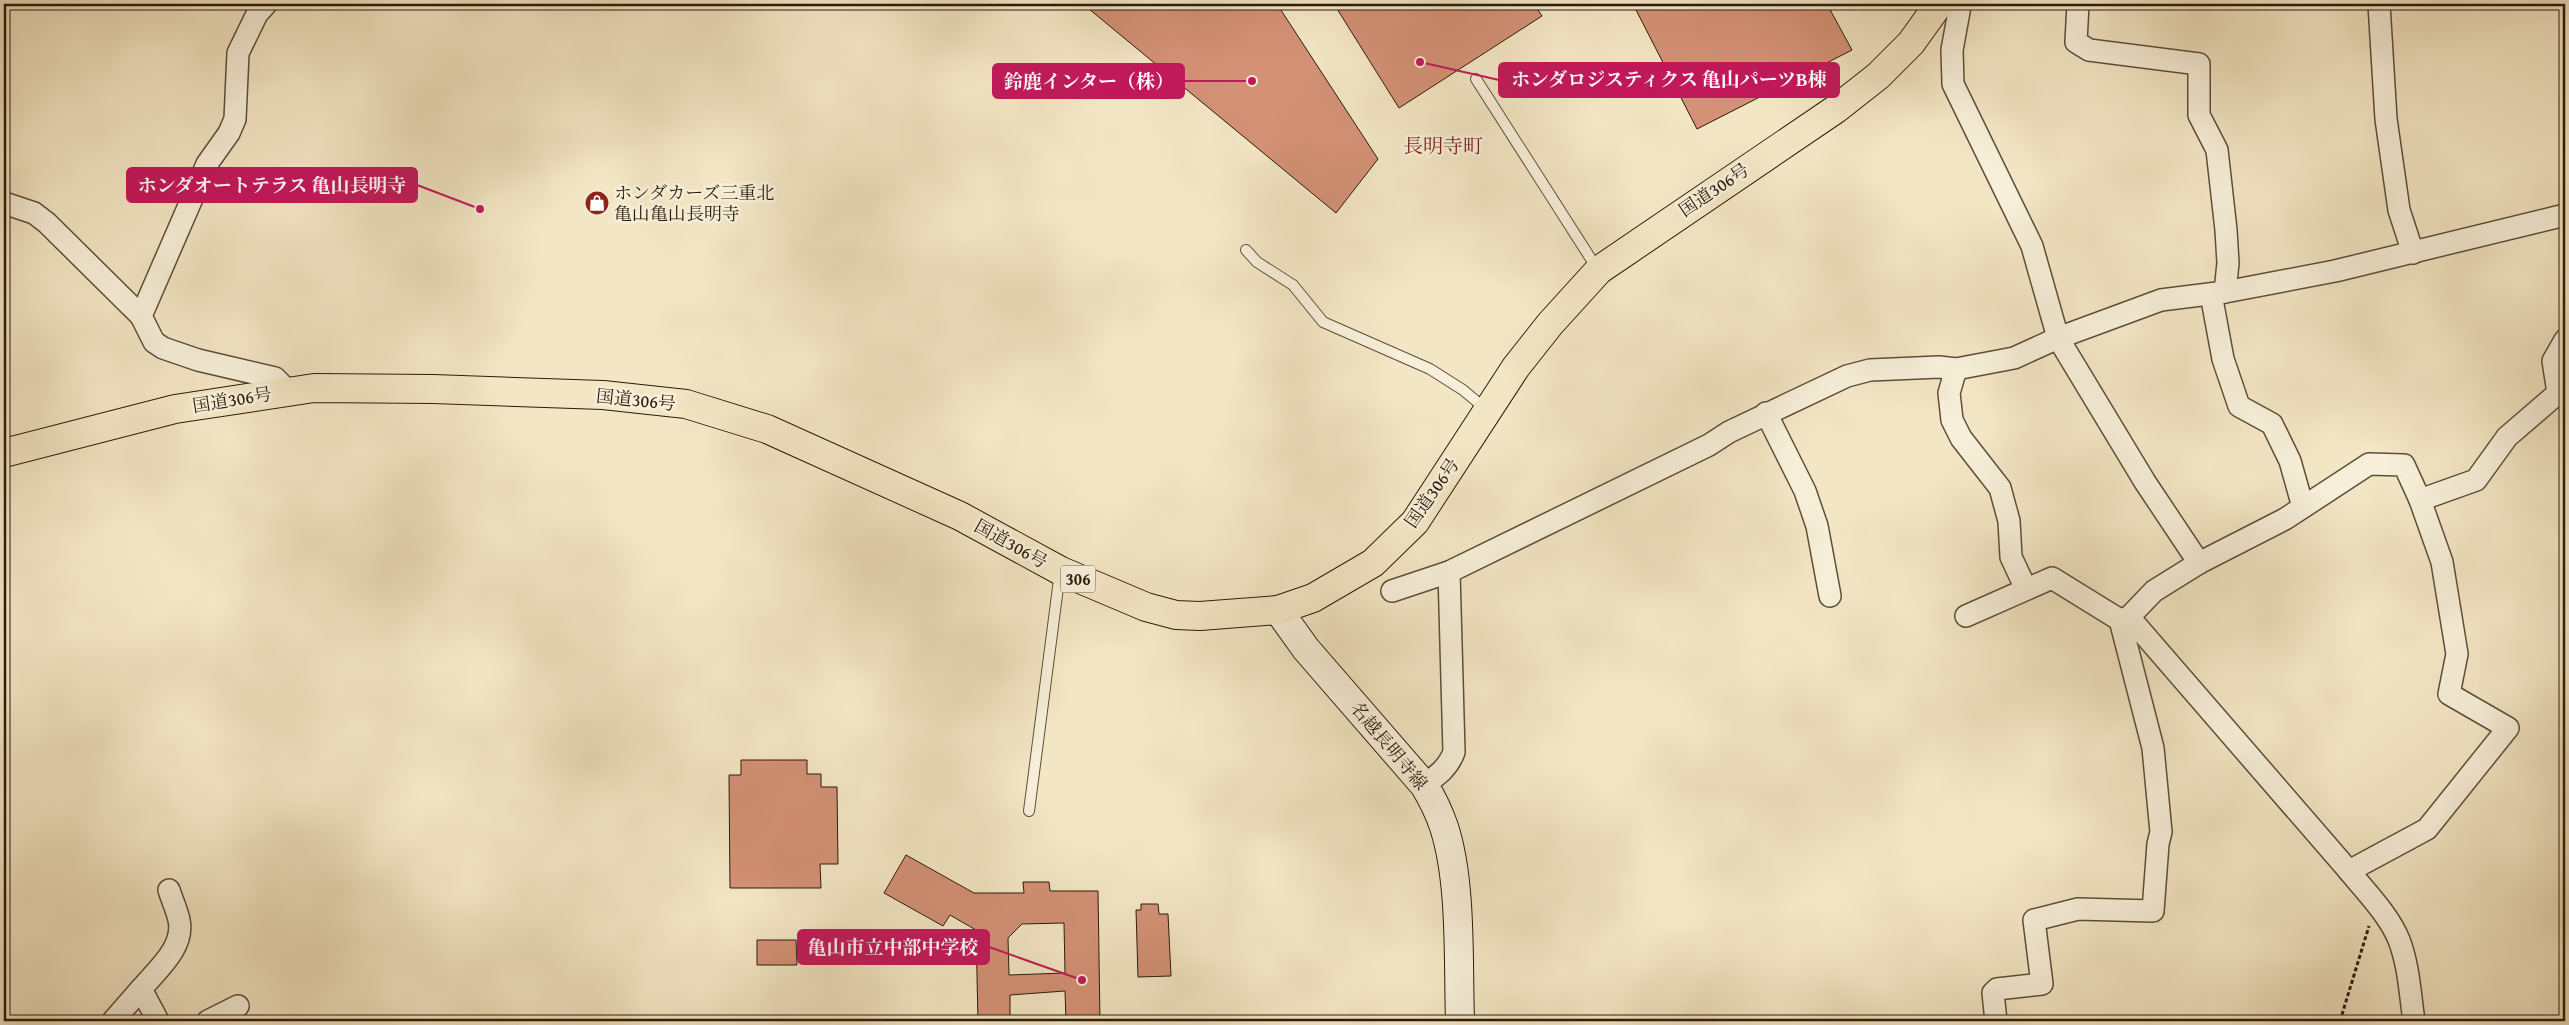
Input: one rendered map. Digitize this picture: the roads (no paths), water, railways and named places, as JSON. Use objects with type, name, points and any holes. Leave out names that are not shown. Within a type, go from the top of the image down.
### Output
[{"type":"highway","name":"国道306号","points":[[4,453],[175,409],[314,388],[433,389],[603,396],[686,404],[767,429],[960,516],[1060,571],[1146,607],[1176,614],[1229,615],[1278,610],[1313,598],[1373,563],[1415,522],[1487,410],[1522,360],[1599,270],[1836,109],[1878,76],[1904,50],[1930,19],[1939,4]]},
{"type":"main road","name":"名越長明寺線","points":[[1278,610],[1306,649],[1424,785],[1444,825],[1450,847],[1455,881],[1460,1021]]},
{"type":"street","points":[[141,316],[207,164],[229,134],[235,119],[238,53],[257,14],[266,4]]},
{"type":"street","points":[[1959,4],[1952,50],[1953,84],[2032,246],[2058,338],[2145,482],[2199,563]]},
{"type":"street","points":[[2078,4],[2076,42],[2089,50],[2198,64],[2199,115],[2216,150],[2226,230],[2228,263],[2218,293],[2223,359],[2239,406],[2272,424],[2290,461],[2304,506]]},
{"type":"street","points":[[2379,4],[2386,119],[2398,210],[2413,253]]},
{"type":"street","points":[[4,203],[34,213],[47,223],[141,316],[154,342],[163,348],[198,360],[275,378],[289,392]]},
{"type":"street","points":[[1392,591],[1450,572],[1709,446],[1729,432],[1766,413],[1847,376],[1870,370],[1956,368],[2014,358],[2058,338],[2161,300],[2218,293],[2335,271],[2565,215]]},
{"type":"street","points":[[2420,500],[2476,480],[2507,437],[2558,393],[2553,361],[2565,340]]},
{"type":"street","points":[[1956,368],[1948,393],[1952,420],[1961,438],[2000,488],[2009,521],[2012,557],[2026,589]]},
{"type":"street","points":[[1766,413],[1808,500],[1817,526],[1830,596]]},
{"type":"street","points":[[2125,619],[2154,591],[2199,563],[2304,506],[2369,464],[2404,465],[2420,500],[2442,562],[2457,654],[2450,694],[2508,728],[2427,829],[2349,871]]},
{"type":"street","points":[[1424,785],[1441,773],[1450,763],[1454,752],[1450,572]]},
{"type":"street","points":[[1966,616],[2052,578],[2125,619],[2349,871],[2377,907],[2399,940],[2408,975],[2414,1021]]},
{"type":"street","points":[[1996,1021],[1993,993],[1997,989],[2042,984],[2034,920],[2078,909],[2154,911],[2161,832],[2153,748],[2125,619]]},
{"type":"street","points":[[113,1021],[176,946],[180,934],[180,920],[169,890]]},
{"type":"street","points":[[141,989],[158,1021]]},
{"type":"street","points":[[208,1021],[238,1006]]},
{"type":"lane","points":[[1476,79],[1599,270]]},
{"type":"lane","points":[[1246,250],[1257,262],[1293,285],[1323,322],[1430,368],[1463,390],[1487,410]]},
{"type":"lane","points":[[1029,811],[1060,571]]},
{"type":"place","name":"ホンダロジスティクス 亀山パーツB棟","points":[[1420,62]]},
{"type":"place","name":"鈴鹿インター（株）","points":[[1252,81]]},
{"type":"place","name":"ホンダカーズ三重北 亀山亀山長明寺","points":[[597,203]]},
{"type":"place","name":"ホンダオートテラス 亀山長明寺","points":[[480,209]]},
{"type":"place","name":"亀山市立中部中学校","points":[[1082,980]]},
{"type":"district","name":"長明寺町","points":[[1443,146]]}]
